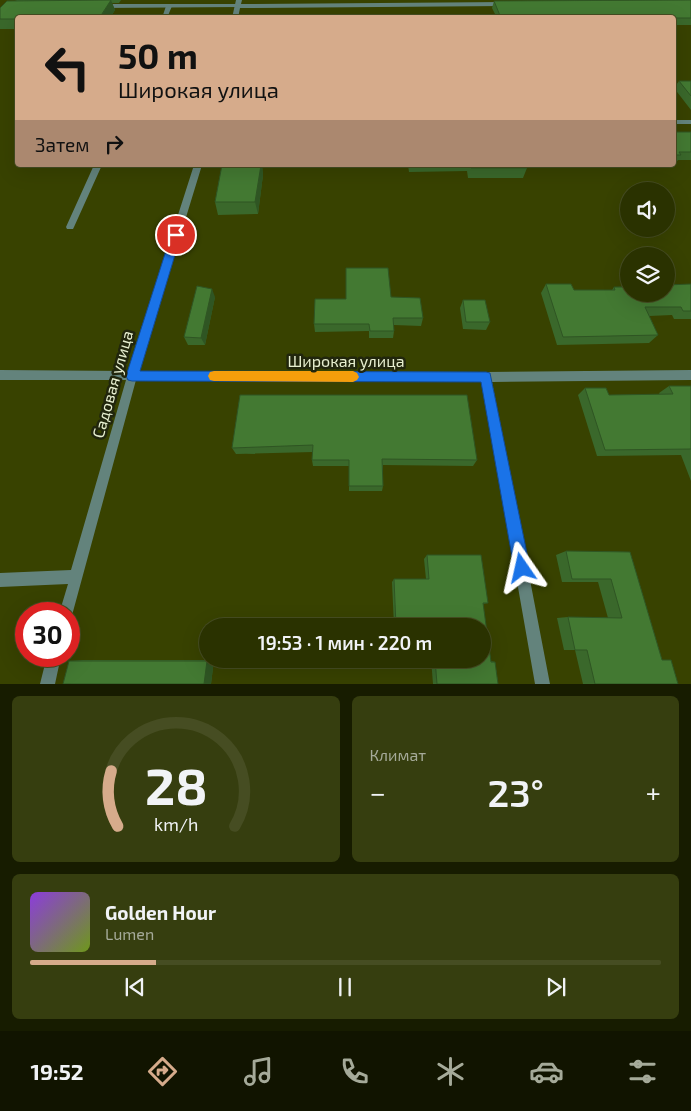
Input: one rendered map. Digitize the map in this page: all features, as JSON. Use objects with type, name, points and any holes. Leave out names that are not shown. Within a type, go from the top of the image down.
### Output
[{"type":"street","points":[[89,6],[169,6],[238,3],[514,4]]},
{"type":"street","points":[[165,15],[169,6]]},
{"type":"street","points":[[676,122],[691,122]]},
{"type":"street","points":[[70,227],[97,167]]},
{"type":"street","name":"Садовая улица","points":[[69,602],[132,376],[197,167]]},
{"type":"street","name":"Широкая улица","points":[[0,375],[486,377],[691,375]]},
{"type":"street","points":[[486,377],[543,684]]},
{"type":"street","points":[[0,580],[76,577]]},
{"type":"street","points":[[47,684],[51,667]]},
{"type":"building","points":[[111,0],[101,15],[15,15],[15,19],[0,19],[0,8],[7,1]]},
{"type":"building","points":[[691,0],[691,18],[676,18],[676,15],[500,15],[494,1]]},
{"type":"building","points":[[679,81],[691,81],[691,96]]},
{"type":"building","points":[[676,132],[691,132],[691,152],[679,152],[681,155],[676,155]]},
{"type":"building","points":[[222,167],[261,167],[255,202],[215,202]]},
{"type":"building","points":[[471,167],[527,168],[471,168]]},
{"type":"building","points":[[346,268],[388,268],[391,297],[420,298],[423,318],[393,318],[394,331],[370,331],[369,324],[314,324],[315,299],[346,299]]},
{"type":"building","points":[[546,284],[571,284],[574,290],[615,290],[614,287],[620,287],[620,302],[675,302],[675,285],[691,284],[691,311],[683,311],[681,307],[645,307],[658,335],[563,337]]},
{"type":"building","points":[[197,286],[212,289],[201,338],[184,337]]},
{"type":"building","points":[[463,300],[485,300],[490,322],[466,322]]},
{"type":"building","points":[[669,386],[691,386],[691,449],[605,450],[585,388],[606,388],[609,395],[673,394]]},
{"type":"building","points":[[240,395],[467,395],[477,460],[382,459],[383,486],[349,486],[349,460],[312,460],[313,445],[232,448]]},
{"type":"building","points":[[566,551],[630,552],[662,660],[671,660],[678,684],[595,684],[587,650],[575,650],[568,617],[622,618],[611,579],[572,579]]},
{"type":"building","points":[[427,555],[481,555],[488,603],[483,603],[485,618],[396,618],[394,579],[429,579]]},
{"type":"building","points":[[80,661],[199,661],[199,668],[206,668],[204,684],[63,684],[67,667],[80,667]]},
{"type":"building","points":[[491,662],[495,662],[498,684],[437,684],[436,668],[491,668]]},
{"type":"slow traffic","points":[[214,376],[353,377]]},
{"type":"route","points":[[176,235],[132,376],[486,377],[522,568]]}]
